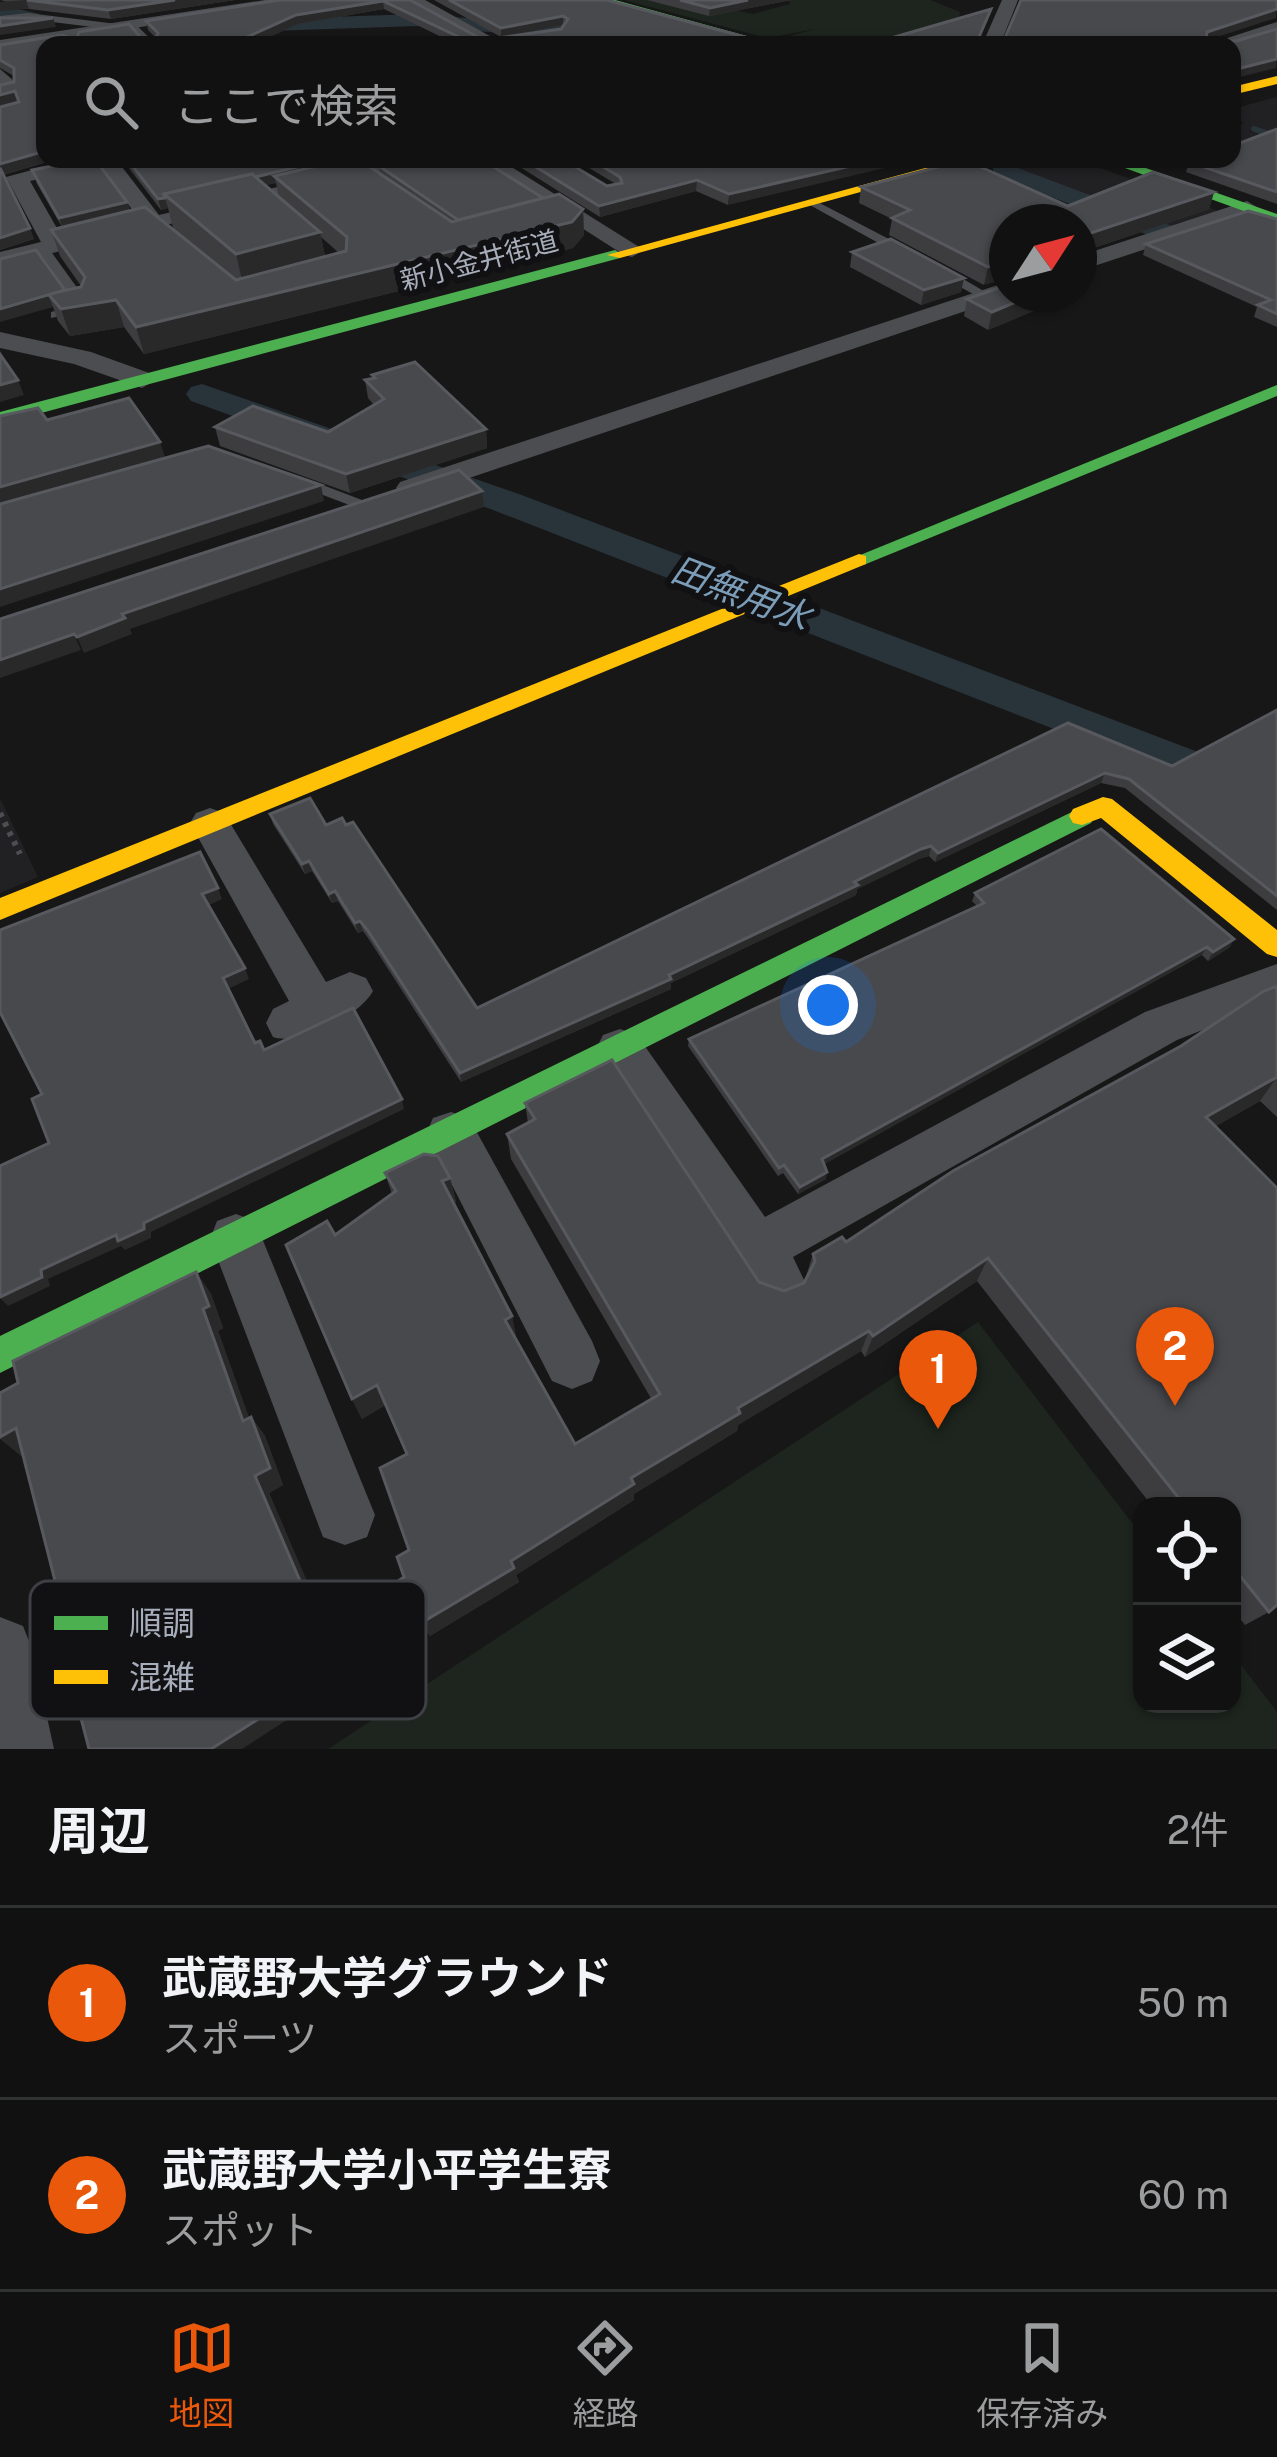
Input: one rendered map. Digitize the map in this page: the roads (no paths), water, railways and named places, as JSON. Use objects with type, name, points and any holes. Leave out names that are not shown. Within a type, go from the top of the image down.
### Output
[{"type":"street","points":[[104,0],[124,26]]},
{"type":"street","points":[[85,36],[298,0]]},
{"type":"street","points":[[413,0],[480,36]]},
{"type":"street","points":[[603,0],[739,36]]},
{"type":"street","points":[[995,36],[1010,0]]},
{"type":"street","points":[[1241,37],[1277,27]]},
{"type":"street","points":[[0,45],[36,42]]},
{"type":"street","points":[[0,75],[7,85],[0,86]]},
{"type":"street","points":[[1241,90],[1277,80]]},
{"type":"street","points":[[49,247],[16,177],[60,168]]},
{"type":"street","points":[[111,168],[154,223]]},
{"type":"street","points":[[0,259],[386,168]]},
{"type":"street","points":[[497,168],[562,213],[632,250]]},
{"type":"street","name":"新小金井街道","points":[[0,418],[940,168]]},
{"type":"street","points":[[1133,168],[1277,219]]},
{"type":"street","points":[[1097,258],[1247,208]]},
{"type":"street","points":[[313,518],[989,295]]},
{"type":"street","points":[[0,340],[82,358],[142,380]]},
{"type":"street","points":[[0,909],[1277,390]]},
{"type":"street","points":[[0,1355],[1103,806],[1277,946]]},
{"type":"street","points":[[210,823],[319,1007]]},
{"type":"street","points":[[620,1049],[768,1265],[1161,1026],[1270,997]]},
{"type":"street","points":[[451,1133],[572,1361]]},
{"type":"street","points":[[236,1239],[345,1515]]},
{"type":"street","points":[[0,1649],[20,1749]]},
{"type":"lane","points":[[0,20],[28,16],[124,26],[139,36]]},
{"type":"lane","points":[[362,174],[385,190]]},
{"type":"lane","points":[[262,197],[282,215]]},
{"type":"lane","points":[[812,202],[989,288]]},
{"type":"lane","points":[[154,223],[175,241]]},
{"type":"lane","points":[[49,247],[86,308],[56,315]]},
{"type":"lane","points":[[277,473],[358,503]]},
{"type":"waterway","points":[[0,11],[30,14]]},
{"type":"waterway","points":[[237,26],[418,20],[550,31],[628,15]]},
{"type":"waterway","points":[[1254,129],[1277,137]]},
{"type":"waterway","points":[[1002,169],[1224,255],[1277,260]]},
{"type":"waterway","name":"田無用水","points":[[202,394],[506,502],[1277,800]]},
{"type":"place","name":"武蔵野大学小平学生寮","points":[[1175,1406]]},
{"type":"place","name":"武蔵野大学グラウンド","points":[[938,1429]]}]
